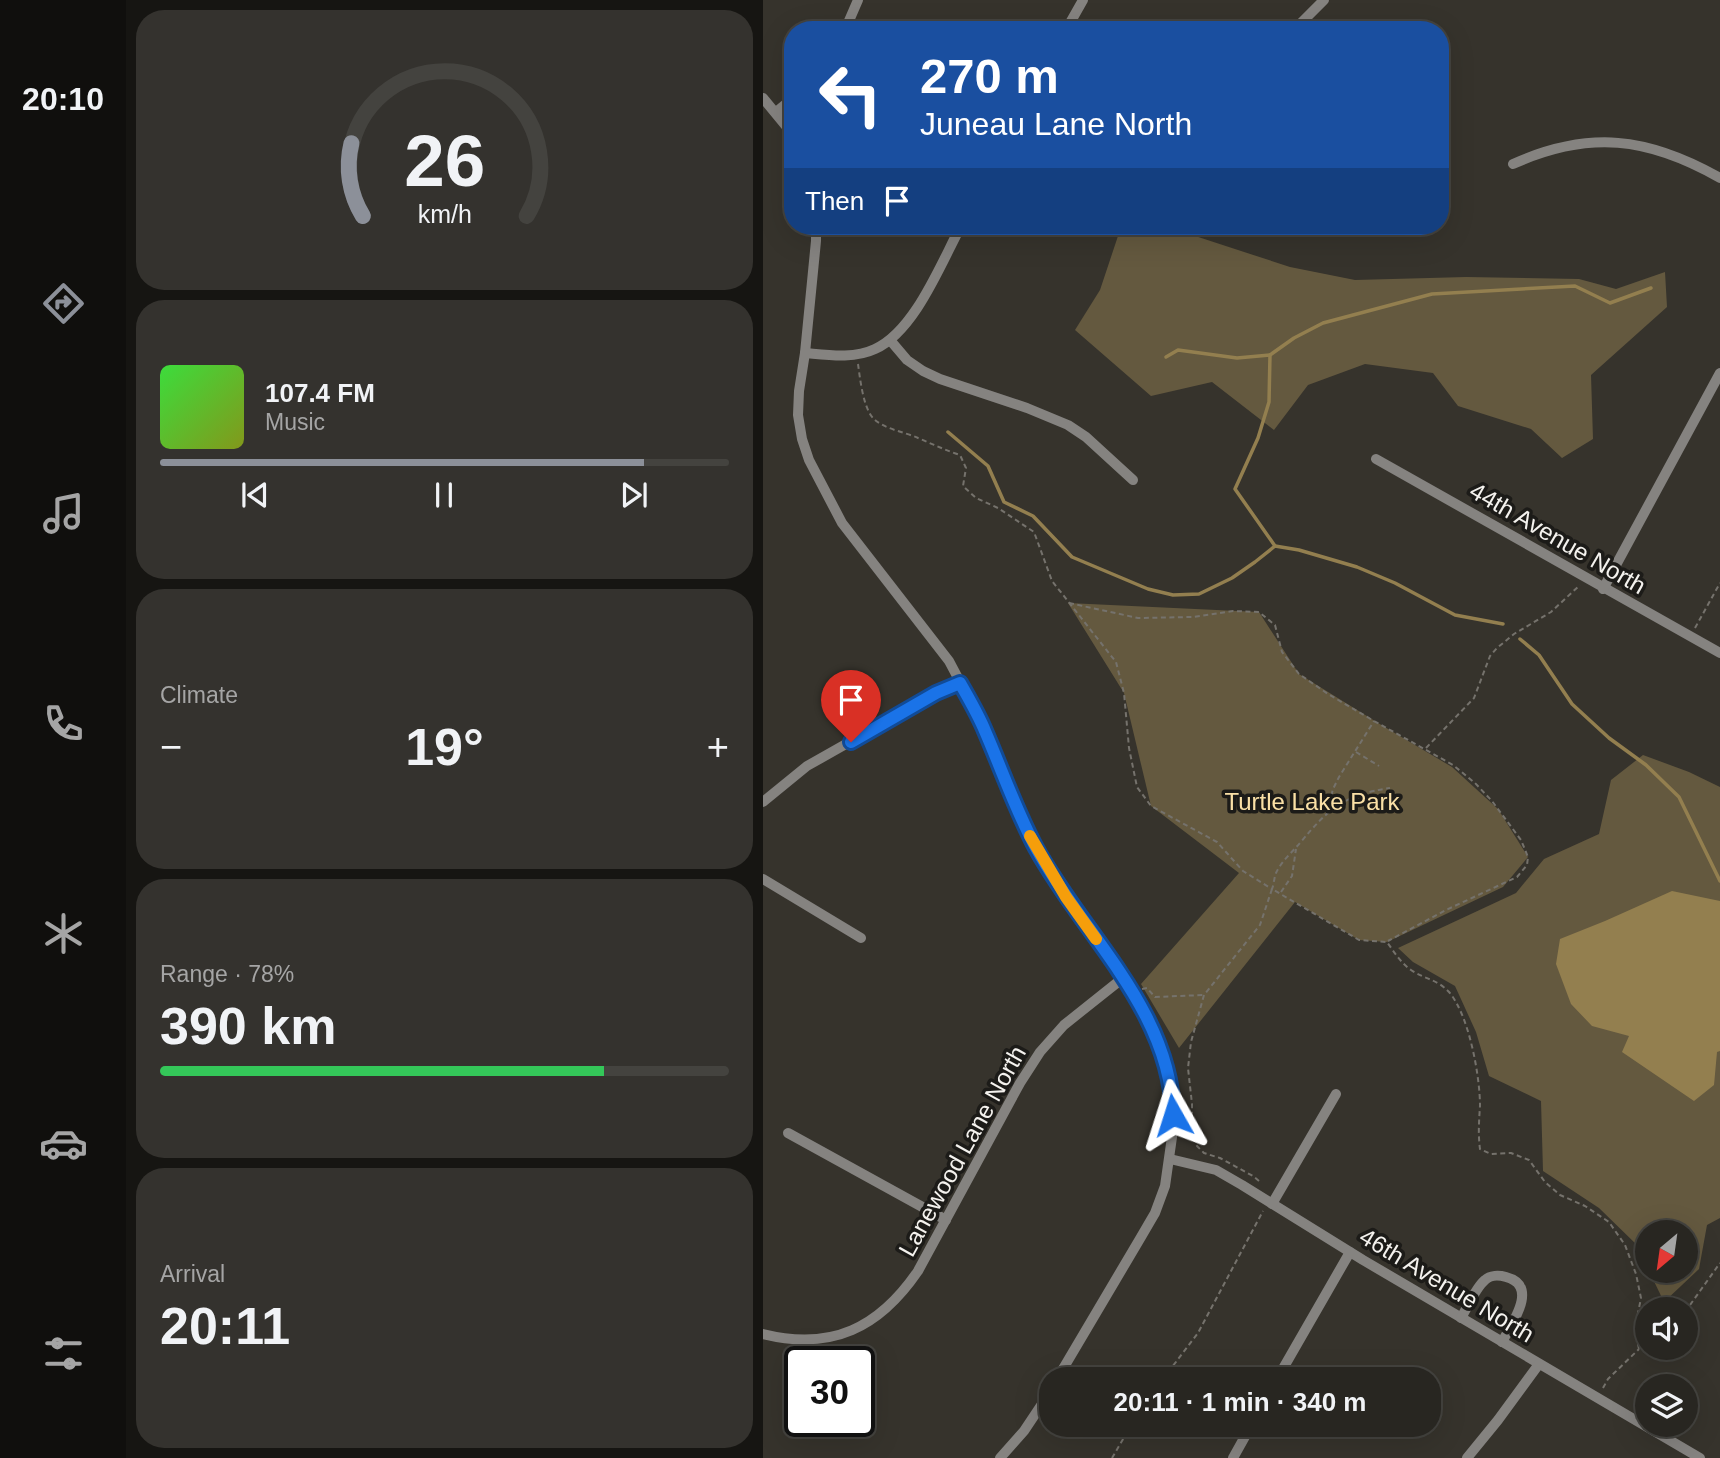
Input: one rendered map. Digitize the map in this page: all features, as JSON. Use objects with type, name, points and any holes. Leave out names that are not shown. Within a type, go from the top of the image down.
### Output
[{"type":"street","points":[[849,21],[858,0]]},
{"type":"street","points":[[1071,21],[1083,0]]},
{"type":"street","points":[[1303,21],[1324,0]]},
{"type":"street","points":[[763,98],[784,124]]},
{"type":"street","points":[[776,112],[784,105]]},
{"type":"street","points":[[1513,164],[1536,153],[1563,146],[1592,142],[1621,143],[1649,146],[1667,152],[1720,177]]},
{"type":"street","points":[[816,235],[798,415],[809,460],[842,523],[949,662],[984,727],[1028,833],[1066,897],[1147,1016],[1168,1071],[1173,1100],[1173,1130],[1170,1159],[1155,1213],[1065,1367]]},
{"type":"street","points":[[805,353],[856,355],[890,340],[910,319],[956,235]]},
{"type":"street","points":[[890,340],[907,360],[923,371],[1067,425],[1086,437],[1133,480]]},
{"type":"street","points":[[1604,589],[1720,373]]},
{"type":"street","name":"44th Avenue North","points":[[1376,459],[1720,653]]},
{"type":"street","points":[[763,802],[807,766],[936,693],[960,683]]},
{"type":"street","points":[[763,878],[861,938]]},
{"type":"street","name":"Lanewood Lane North","points":[[763,1334],[785,1339],[830,1337],[852,1331],[891,1306],[906,1290],[918,1271],[1020,1083],[1040,1052],[1064,1025],[1123,978]]},
{"type":"street","points":[[1268,1201],[1336,1094]]},
{"type":"street","points":[[787,1133],[946,1220]]},
{"type":"street","name":"46th Avenue North","points":[[1170,1159],[1216,1170],[1597,1398],[1684,1454],[1700,1458]]},
{"type":"street","points":[[1284,1367],[1350,1252]]},
{"type":"street","points":[[1461,1318],[1484,1280],[1502,1275],[1511,1278],[1522,1293],[1523,1303],[1502,1342]]},
{"type":"street","points":[[1467,1458],[1539,1364]]},
{"type":"street","points":[[1000,1458],[1024,1431],[1039,1408]]},
{"type":"street","points":[[1233,1458],[1245,1437]]},
{"type":"path","points":[[856,355],[866,403],[872,417],[940,449],[960,455],[966,468],[963,486],[976,498],[998,508],[1034,532],[1052,580],[1068,603],[1116,662],[1124,693],[1129,748],[1137,787],[1151,806],[1217,842],[1243,871],[1359,940],[1387,942],[1446,910],[1517,877],[1527,865],[1528,857],[1521,840],[1492,800],[1475,783],[1453,765],[1374,722],[1299,674],[1282,652],[1275,625],[1259,612],[1233,611],[1192,617],[1138,618],[1068,603]]},
{"type":"path","points":[[1426,749],[1474,698],[1490,656],[1497,648],[1514,634],[1551,612],[1587,579]]},
{"type":"path","points":[[1690,637],[1720,583]]},
{"type":"path","points":[[1327,813],[1339,777],[1374,722]]},
{"type":"path","points":[[1355,752],[1379,766]]},
{"type":"path","points":[[1172,1367],[1198,1333],[1268,1201],[1260,1182],[1228,1162],[1204,1153],[1197,1146],[1192,1131],[1188,1068],[1191,1042],[1204,995],[1260,925],[1276,872],[1318,821],[1335,806],[1355,796],[1390,788]]},
{"type":"path","points":[[1280,893],[1292,876],[1296,848]]},
{"type":"path","points":[[1387,942],[1402,963],[1413,972],[1436,981],[1450,993],[1462,1017],[1475,1055],[1481,1149],[1491,1154],[1511,1153],[1529,1160],[1545,1182],[1560,1195],[1585,1206],[1609,1222],[1625,1245],[1641,1297]]},
{"type":"path","points":[[1131,990],[1147,988],[1155,997],[1204,995]]},
{"type":"path","points":[[1695,1297],[1720,1263]]},
{"type":"path","points":[[1597,1398],[1608,1379],[1635,1353]]},
{"type":"path","points":[[1112,1458],[1124,1437]]},
{"type":"green space","points":[[1192,235],[1290,267],[1355,280],[1466,277],[1579,279],[1616,289],[1665,272],[1667,307],[1591,375],[1593,439],[1562,458],[1531,429],[1458,406],[1433,373],[1365,364],[1308,385],[1274,430],[1212,382],[1151,396],[1075,330],[1100,290],[1118,236]]},
{"type":"green space","name":"Turtle Lake Park","points":[[1068,603],[1259,612],[1299,674],[1452,767],[1498,809],[1528,857],[1503,887],[1387,942],[1359,940],[1295,902],[1179,1048],[1141,984],[1239,873],[1151,806],[1124,693]]},
{"type":"green space","points":[[1643,755],[1720,787],[1720,1218],[1707,1225],[1698,1270],[1698,1220],[1635,1220],[1635,1243],[1599,1208],[1543,1171],[1541,1101],[1489,1076],[1476,1032],[1455,986],[1413,962],[1398,948],[1516,893],[1544,859],[1599,834],[1611,780]]},
{"type":"green space","points":[[1655,1283],[1684,1283],[1669,1297],[1662,1297]]},
{"type":"shaded area","points":[[1672,891],[1720,901],[1720,1051],[1717,1052],[1714,1085],[1694,1101],[1622,1052],[1629,1036],[1592,1026],[1571,1004],[1556,964],[1560,939]]},
{"type":"waterway","points":[[1275,546],[1235,489],[1258,438],[1269,402],[1270,355],[1294,338],[1323,323],[1432,294],[1575,286],[1610,303],[1651,288]]},
{"type":"waterway","points":[[1166,357],[1178,350],[1237,358],[1270,355]]},
{"type":"waterway","points":[[948,432],[988,466],[1004,502],[1033,516],[1072,557],[1148,589],[1173,595],[1199,594],[1232,578],[1275,546],[1357,567],[1395,583],[1455,615],[1503,624]]},
{"type":"waterway","points":[[1520,639],[1539,655],[1572,704],[1609,738],[1646,765],[1679,797],[1720,881]]},
{"type":"slow traffic","points":[[1030,836],[1046,866],[1096,939]]},
{"type":"route","points":[[851,742],[936,693],[960,683],[984,727],[1013,800],[1046,866],[1147,1016],[1168,1071],[1173,1115]]}]
